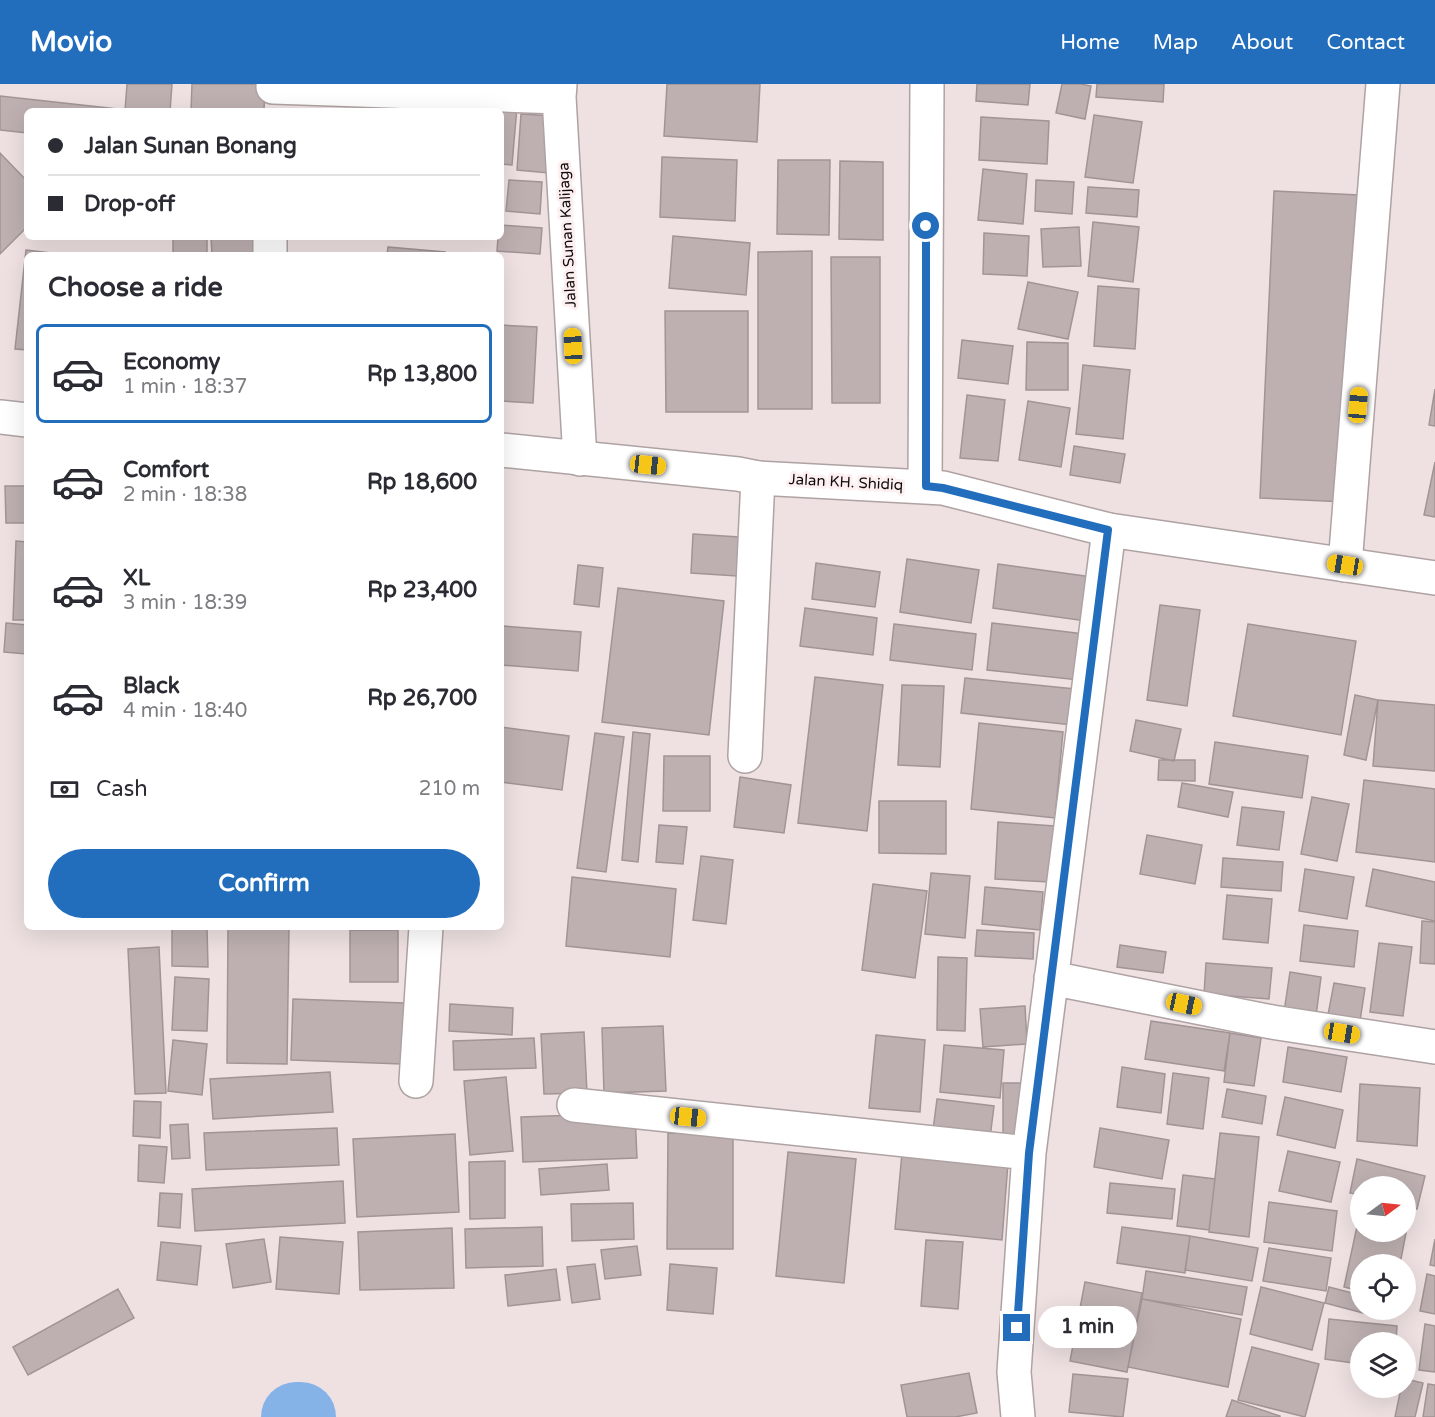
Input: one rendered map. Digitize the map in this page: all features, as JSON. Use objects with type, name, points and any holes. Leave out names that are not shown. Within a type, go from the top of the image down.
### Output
[{"type":"street","points":[[926,486],[927,84]]},
{"type":"street","points":[[1345,565],[1383,84]]},
{"type":"street","points":[[273,94],[559,91]]},
{"type":"street","name":"Jalan Sunan Kalijaga","points":[[559,91],[580,459]]},
{"type":"street","points":[[0,417],[24,420]]},
{"type":"street","name":"Jalan KH. Shidiq","points":[[504,450],[738,474],[758,478],[943,488],[1108,530],[1435,578]]},
{"type":"street","points":[[745,756],[758,478]]},
{"type":"street","points":[[1018,1417],[1014,1372],[1029,1153],[1108,530]]},
{"type":"street","points":[[416,1081],[426,930]]},
{"type":"street","points":[[1051,978],[1272,1022],[1435,1047]]},
{"type":"street","points":[[574,1105],[1029,1153]]},
{"type":"building","points":[[127,84],[172,84],[170,108],[125,108]]},
{"type":"building","points":[[192,84],[265,84],[264,108],[191,108]]},
{"type":"building","points":[[667,84],[760,84],[757,142],[664,136]]},
{"type":"building","points":[[977,84],[1030,84],[1028,105],[976,101]]},
{"type":"building","points":[[1062,84],[1091,86],[1085,119],[1056,113]]},
{"type":"building","points":[[1097,84],[1164,84],[1163,102],[1096,97]]},
{"type":"building","points":[[0,96],[109,108],[24,108],[24,133],[0,130]]},
{"type":"building","points":[[482,104],[517,107],[512,165],[504,164],[504,108],[482,108]]},
{"type":"building","points":[[426,107],[464,107],[464,108]]},
{"type":"building","points":[[521,114],[554,116],[549,173],[517,170]]},
{"type":"building","points":[[1094,115],[1142,122],[1133,183],[1085,177]]},
{"type":"building","points":[[981,117],[1049,121],[1047,164],[979,160]]},
{"type":"building","points":[[0,153],[24,178],[24,230],[0,254]]},
{"type":"building","points":[[662,157],[737,160],[735,221],[660,217]]},
{"type":"building","points":[[778,160],[830,160],[829,235],[777,234]]},
{"type":"building","points":[[840,161],[883,162],[883,240],[839,239]]},
{"type":"building","points":[[983,169],[1027,174],[1023,224],[978,220]]},
{"type":"building","points":[[509,180],[542,182],[540,214],[506,211]]},
{"type":"building","points":[[1036,180],[1074,182],[1072,214],[1035,211]]},
{"type":"building","points":[[1088,187],[1139,190],[1137,217],[1086,213]]},
{"type":"building","points":[[1274,191],[1359,195],[1346,502],[1260,498]]},
{"type":"building","points":[[1093,222],[1139,227],[1133,282],[1088,276]]},
{"type":"building","points":[[504,225],[542,228],[540,254],[497,251],[498,240],[504,240]]},
{"type":"building","points":[[1079,227],[1081,266],[1043,267],[1041,229]]},
{"type":"building","points":[[984,233],[1029,236],[1027,276],[983,274]]},
{"type":"building","points":[[673,236],[750,243],[746,295],[669,288]]},
{"type":"building","points":[[173,240],[207,240],[207,252],[173,252]]},
{"type":"building","points":[[211,240],[255,240],[256,252],[212,252]]},
{"type":"building","points":[[388,247],[445,252],[387,252]]},
{"type":"building","points":[[812,251],[812,409],[758,409],[758,252]]},
{"type":"building","points":[[831,257],[880,257],[880,403],[832,403]]},
{"type":"building","points":[[24,268],[24,350],[15,349]]},
{"type":"building","points":[[1028,282],[1078,292],[1068,339],[1018,329]]},
{"type":"building","points":[[1098,286],[1139,289],[1135,349],[1094,346]]},
{"type":"building","points":[[665,311],[748,311],[748,412],[666,412]]},
{"type":"building","points":[[504,325],[537,327],[533,403],[504,401]]},
{"type":"building","points":[[962,340],[1013,346],[1008,384],[958,378]]},
{"type":"building","points":[[1027,342],[1068,343],[1068,390],[1026,390]]},
{"type":"building","points":[[1083,365],[1130,370],[1123,439],[1076,434]]},
{"type":"building","points":[[1435,389],[1435,426],[1429,425]]},
{"type":"building","points":[[967,395],[1005,400],[998,461],[960,458]]},
{"type":"building","points":[[1028,401],[1070,408],[1061,467],[1019,460]]},
{"type":"building","points":[[1074,446],[1125,454],[1120,483],[1070,475]]},
{"type":"building","points":[[1435,462],[1435,517],[1424,515]]},
{"type":"building","points":[[5,486],[24,486],[24,523],[6,523]]},
{"type":"building","points":[[693,534],[739,537],[737,576],[691,573]]},
{"type":"building","points":[[16,541],[24,542],[24,620],[13,620]]},
{"type":"building","points":[[907,559],[979,570],[971,623],[900,612]]},
{"type":"building","points":[[816,563],[880,572],[875,607],[812,599]]},
{"type":"building","points":[[998,564],[1099,578],[1093,622],[993,608]]},
{"type":"building","points":[[578,565],[603,568],[599,607],[574,604]]},
{"type":"building","points":[[618,588],[724,601],[709,735],[602,722]]},
{"type":"building","points":[[1160,605],[1200,610],[1187,706],[1147,700]]},
{"type":"building","points":[[805,608],[877,618],[873,655],[800,646]]},
{"type":"building","points":[[6,623],[24,625],[24,654],[4,652]]},
{"type":"building","points":[[992,623],[1084,634],[1079,680],[987,670]]},
{"type":"building","points":[[894,624],[976,634],[972,670],[890,660]]},
{"type":"building","points":[[1248,624],[1356,641],[1341,735],[1233,716]]},
{"type":"building","points":[[504,626],[581,632],[578,671],[504,665]]},
{"type":"building","points":[[815,677],[883,685],[867,831],[798,823]]},
{"type":"building","points":[[965,678],[1085,690],[1082,726],[961,713]]},
{"type":"building","points":[[902,685],[944,686],[940,767],[898,765]]},
{"type":"building","points":[[1355,695],[1378,700],[1366,760],[1344,755]]},
{"type":"building","points":[[1378,700],[1435,705],[1435,771],[1373,766]]},
{"type":"building","points":[[1136,720],[1181,729],[1174,761],[1130,751]]},
{"type":"building","points":[[979,723],[1063,732],[1055,818],[971,809]]},
{"type":"building","points":[[504,727],[569,736],[562,790],[504,782]]},
{"type":"building","points":[[633,732],[650,734],[638,862],[622,860]]},
{"type":"building","points":[[595,733],[624,737],[606,872],[577,868]]},
{"type":"building","points":[[1215,742],[1308,756],[1302,798],[1209,784]]},
{"type":"building","points":[[664,756],[710,756],[710,811],[663,811]]},
{"type":"building","points":[[1159,760],[1195,760],[1195,781],[1158,780]]},
{"type":"building","points":[[740,777],[791,785],[784,833],[734,827]]},
{"type":"building","points":[[1364,780],[1435,789],[1435,862],[1356,852]]},
{"type":"building","points":[[1182,783],[1233,792],[1228,817],[1178,807]]},
{"type":"building","points":[[1312,797],[1349,804],[1337,861],[1301,854]]},
{"type":"building","points":[[879,801],[946,801],[946,854],[879,853]]},
{"type":"building","points":[[1242,807],[1284,812],[1279,850],[1237,845]]},
{"type":"building","points":[[998,822],[1054,826],[1050,882],[995,879]]},
{"type":"building","points":[[659,825],[687,827],[683,864],[656,862]]},
{"type":"building","points":[[1147,835],[1202,845],[1195,884],[1140,874]]},
{"type":"building","points":[[701,856],[733,860],[726,924],[693,920]]},
{"type":"building","points":[[1223,858],[1283,862],[1281,891],[1221,887]]},
{"type":"building","points":[[1305,869],[1354,877],[1347,919],[1299,911]]},
{"type":"building","points":[[1373,869],[1435,882],[1435,921],[1366,906]]},
{"type":"building","points":[[931,873],[970,876],[965,938],[925,934]]},
{"type":"building","points":[[572,877],[676,889],[670,957],[566,946]]},
{"type":"building","points":[[873,884],[927,891],[915,978],[862,970]]},
{"type":"building","points":[[985,887],[1043,892],[1040,930],[982,924]]},
{"type":"building","points":[[1227,895],[1272,899],[1268,943],[1223,939]]},
{"type":"building","points":[[1422,921],[1435,922],[1435,964],[1420,963]]},
{"type":"building","points":[[1304,925],[1358,931],[1354,967],[1300,961]]},
{"type":"building","points":[[172,930],[207,930],[208,967],[172,966]]},
{"type":"building","points":[[228,930],[289,930],[287,1064],[227,1063]]},
{"type":"building","points":[[350,930],[398,930],[398,982],[350,982]]},
{"type":"building","points":[[977,930],[1034,933],[1033,959],[975,956]]},
{"type":"building","points":[[1379,943],[1412,947],[1403,1016],[1370,1012]]},
{"type":"building","points":[[1120,945],[1166,952],[1163,973],[1117,967]]},
{"type":"building","points":[[159,947],[166,1093],[135,1094],[128,949]]},
{"type":"building","points":[[938,957],[967,958],[965,1031],[937,1030]]},
{"type":"building","points":[[1206,963],[1272,968],[1269,999],[1204,994]]},
{"type":"building","points":[[1290,972],[1321,977],[1316,1016],[1284,1012]]},
{"type":"building","points":[[175,977],[209,979],[207,1031],[172,1030]]},
{"type":"building","points":[[1334,983],[1365,988],[1360,1021],[1328,1015]]},
{"type":"building","points":[[293,999],[404,1003],[402,1064],[291,1060]]},
{"type":"building","points":[[450,1004],[513,1008],[512,1035],[449,1031]]},
{"type":"building","points":[[1025,1006],[1027,1044],[983,1047],[980,1009]]},
{"type":"building","points":[[1151,1021],[1230,1033],[1224,1071],[1145,1059]]},
{"type":"building","points":[[663,1026],[666,1091],[604,1093],[602,1028]]},
{"type":"building","points":[[584,1032],[587,1093],[544,1094],[541,1034]]},
{"type":"building","points":[[1230,1033],[1261,1038],[1254,1086],[1224,1082]]},
{"type":"building","points":[[876,1035],[925,1040],[920,1112],[869,1108]]},
{"type":"building","points":[[534,1038],[536,1068],[454,1070],[453,1041]]},
{"type":"building","points":[[173,1040],[207,1044],[202,1095],[168,1091]]},
{"type":"building","points":[[944,1045],[1004,1050],[1000,1098],[940,1092]]},
{"type":"building","points":[[1288,1047],[1347,1057],[1341,1092],[1283,1082]]},
{"type":"building","points":[[1122,1067],[1165,1074],[1161,1113],[1117,1107]]},
{"type":"building","points":[[330,1072],[333,1112],[213,1119],[210,1079]]},
{"type":"building","points":[[1173,1073],[1209,1078],[1203,1129],[1167,1124]]},
{"type":"building","points":[[506,1077],[513,1151],[470,1155],[464,1081]]},
{"type":"building","points":[[1003,1083],[1027,1083],[1027,1138],[1003,1138]]},
{"type":"building","points":[[1360,1084],[1420,1088],[1417,1146],[1357,1141]]},
{"type":"building","points":[[1227,1089],[1266,1096],[1262,1124],[1222,1117]]},
{"type":"building","points":[[1285,1097],[1343,1110],[1335,1148],[1277,1135]]},
{"type":"building","points":[[937,1099],[994,1106],[990,1138],[933,1130]]},
{"type":"building","points":[[134,1101],[161,1102],[160,1138],[133,1136]]},
{"type":"building","points":[[635,1113],[637,1158],[523,1162],[521,1117]]},
{"type":"building","points":[[188,1124],[190,1158],[172,1159],[170,1125]]},
{"type":"building","points":[[337,1128],[339,1165],[206,1170],[204,1133]]},
{"type":"building","points":[[1100,1128],[1169,1140],[1162,1179],[1094,1167]]},
{"type":"building","points":[[668,1133],[733,1134],[733,1249],[667,1249]]},
{"type":"building","points":[[1220,1133],[1259,1137],[1249,1237],[1209,1232]]},
{"type":"building","points":[[455,1134],[459,1212],[357,1217],[353,1139]]},
{"type":"building","points":[[139,1145],[167,1147],[164,1183],[138,1181]]},
{"type":"building","points":[[1288,1151],[1340,1162],[1331,1202],[1279,1191]]},
{"type":"building","points":[[788,1152],[856,1159],[844,1283],[776,1276]]},
{"type":"building","points":[[902,1153],[1008,1163],[1002,1240],[895,1229]]},
{"type":"building","points":[[1357,1159],[1425,1176],[1417,1209],[1416,1176],[1354,1176]]},
{"type":"building","points":[[505,1161],[505,1218],[470,1219],[469,1162]]},
{"type":"building","points":[[607,1164],[609,1190],[541,1195],[539,1169]]},
{"type":"building","points":[[1183,1175],[1215,1179],[1209,1230],[1177,1226]]},
{"type":"building","points":[[343,1181],[345,1223],[195,1231],[192,1189]]},
{"type":"building","points":[[1110,1183],[1175,1189],[1172,1219],[1107,1213]]},
{"type":"building","points":[[160,1193],[182,1194],[180,1228],[158,1226]]},
{"type":"building","points":[[1269,1202],[1337,1211],[1332,1251],[1264,1242]]},
{"type":"building","points":[[633,1203],[634,1239],[572,1241],[571,1204]]},
{"type":"building","points":[[542,1227],[543,1266],[466,1268],[465,1229]]},
{"type":"building","points":[[1122,1227],[1190,1236],[1185,1273],[1117,1263]]},
{"type":"building","points":[[452,1228],[454,1288],[360,1290],[358,1232]]},
{"type":"building","points":[[1190,1236],[1258,1248],[1252,1281],[1185,1270]]},
{"type":"building","points":[[280,1237],[343,1242],[339,1294],[276,1289]]},
{"type":"building","points":[[264,1239],[271,1282],[233,1288],[226,1244]]},
{"type":"building","points":[[1435,1239],[1435,1266],[1430,1265]]},
{"type":"building","points":[[926,1240],[963,1242],[958,1309],[921,1306]]},
{"type":"building","points":[[161,1242],[201,1246],[197,1285],[157,1280]]},
{"type":"building","points":[[1354,1242],[1404,1242],[1402,1254],[1351,1254]]},
{"type":"building","points":[[637,1246],[641,1275],[605,1279],[601,1250]]},
{"type":"building","points":[[1269,1248],[1331,1258],[1326,1291],[1263,1281]]},
{"type":"building","points":[[1350,1259],[1350,1288],[1344,1287]]},
{"type":"building","points":[[595,1264],[600,1299],[572,1303],[567,1267]]},
{"type":"building","points":[[670,1264],[717,1268],[713,1314],[667,1310]]},
{"type":"building","points":[[556,1269],[560,1300],[508,1306],[505,1275]]},
{"type":"building","points":[[1146,1271],[1247,1287],[1242,1315],[1142,1299]]},
{"type":"building","points":[[1427,1274],[1435,1276],[1435,1314],[1420,1311]]},
{"type":"building","points":[[1085,1282],[1142,1293],[1127,1372],[1070,1361]]},
{"type":"building","points":[[1261,1287],[1324,1303],[1312,1350],[1250,1334]]},
{"type":"building","points":[[1329,1287],[1350,1292],[1350,1310],[1325,1303]]},
{"type":"building","points":[[118,1289],[134,1318],[28,1375],[13,1347]]},
{"type":"building","points":[[1142,1299],[1241,1319],[1228,1387],[1128,1367]]},
{"type":"building","points":[[1329,1319],[1397,1326],[1397,1332],[1350,1332],[1350,1363],[1325,1359]]},
{"type":"building","points":[[1425,1324],[1435,1326],[1435,1372],[1419,1370]]},
{"type":"building","points":[[1252,1347],[1319,1364],[1305,1417],[1238,1400]]},
{"type":"building","points":[[969,1373],[977,1413],[955,1417],[907,1417],[901,1385]]},
{"type":"building","points":[[1073,1374],[1128,1379],[1123,1417],[1069,1412]]},
{"type":"building","points":[[1416,1381],[1423,1383],[1415,1417],[1395,1417],[1399,1398],[1416,1398]]},
{"type":"building","points":[[1428,1384],[1435,1385],[1435,1417],[1423,1417]]},
{"type":"building","points":[[1232,1400],[1280,1416],[1280,1417],[1226,1417]]},
{"type":"waterway","points":[[296,1417],[301,1417]]},
{"type":"route","points":[[926,226],[926,486],[943,488],[1108,530],[1029,1153],[1017,1328]]}]
